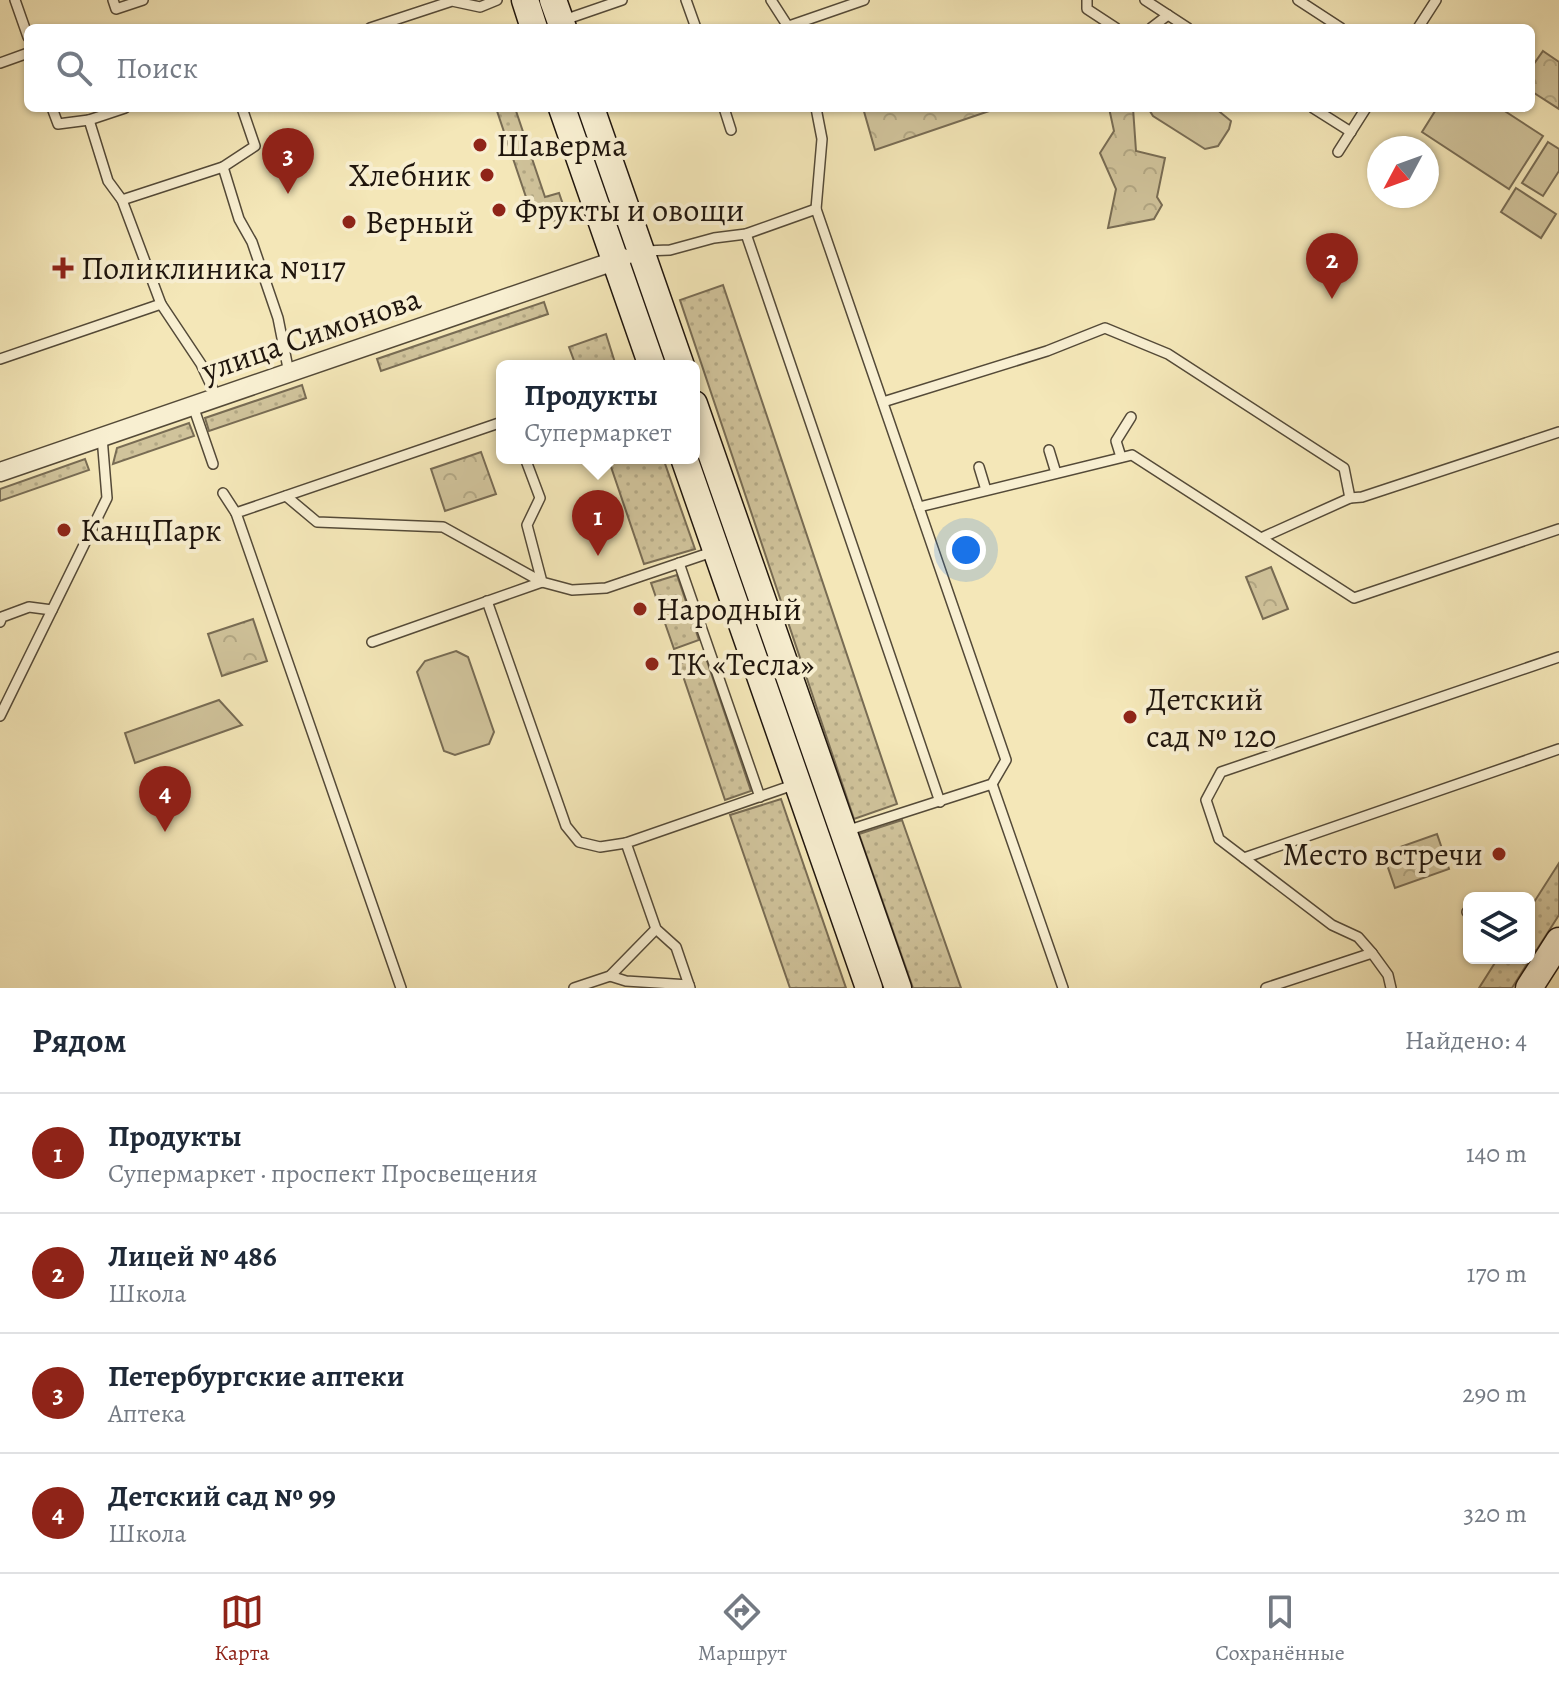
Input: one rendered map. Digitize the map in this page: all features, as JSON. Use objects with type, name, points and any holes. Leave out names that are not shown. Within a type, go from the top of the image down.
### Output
[{"type":"main road","points":[[525,0],[533,24]]},
{"type":"main road","points":[[563,112],[650,360]]},
{"type":"main road","points":[[592,112],[679,360]]},
{"type":"main road","points":[[700,421],[898,988]]},
{"type":"main road","points":[[686,464],[869,988]]},
{"type":"main road","points":[[1529,988],[1547,969],[1559,941]]},
{"type":"street","name":"улица Симонова","points":[[0,472],[641,251]]},
{"type":"lane","points":[[15,0],[24,26]]},
{"type":"lane","points":[[113,0],[116,9],[143,0]]},
{"type":"lane","points":[[382,24],[452,1],[480,7],[497,0]]},
{"type":"lane","points":[[559,16],[622,0]]},
{"type":"lane","points":[[686,0],[695,24]]},
{"type":"lane","points":[[771,0],[786,24]]},
{"type":"lane","points":[[797,24],[864,0]]},
{"type":"lane","points":[[1087,0],[1087,9],[1110,24]]},
{"type":"lane","points":[[1145,0],[1182,24]]},
{"type":"lane","points":[[1298,0],[1335,24]]},
{"type":"lane","points":[[1421,24],[1436,0]]},
{"type":"lane","points":[[1156,24],[1168,15]]},
{"type":"lane","points":[[0,63],[24,54]]},
{"type":"lane","points":[[54,112],[58,124],[89,120],[113,112]]},
{"type":"lane","points":[[122,200],[223,167],[255,146],[243,112]]},
{"type":"lane","points":[[725,112],[731,130]]},
{"type":"lane","points":[[817,112],[822,139],[816,209],[1006,760],[992,784],[843,832]]},
{"type":"lane","points":[[1319,112],[1351,132]]},
{"type":"lane","points":[[1338,152],[1364,112]]},
{"type":"lane","points":[[89,120],[108,181],[122,200],[161,304],[201,364],[217,398]]},
{"type":"lane","points":[[223,167],[239,219],[252,242],[278,318],[289,373]]},
{"type":"lane","points":[[641,251],[670,250],[714,238],[746,234],[816,209]]},
{"type":"lane","points":[[746,234],[940,802]]},
{"type":"lane","points":[[0,359],[161,304]]},
{"type":"lane","points":[[883,402],[1047,351],[1105,328],[1168,354],[1344,468],[1350,498]]},
{"type":"lane","points":[[193,406],[213,464]]},
{"type":"lane","points":[[1121,457],[1116,441],[1131,417]]},
{"type":"lane","points":[[236,513],[496,424]]},
{"type":"lane","points":[[1261,538],[1350,498],[1362,497],[1559,432]]},
{"type":"lane","points":[[0,716],[107,498],[102,437]]},
{"type":"lane","points":[[1049,450],[1056,473]]},
{"type":"lane","points":[[919,507],[1132,455],[1354,598],[1559,529]]},
{"type":"lane","points":[[527,464],[540,498],[527,525],[542,582]]},
{"type":"lane","points":[[979,467],[986,490]]},
{"type":"lane","points":[[223,493],[236,513],[401,988]]},
{"type":"lane","points":[[286,496],[317,522],[443,527],[542,582],[572,590],[606,588],[717,551]]},
{"type":"lane","points":[[679,563],[760,797]]},
{"type":"lane","points":[[372,642],[542,582]]},
{"type":"lane","points":[[487,601],[566,826],[579,842],[600,847],[626,843],[798,783]]},
{"type":"lane","points":[[0,622],[2,617],[29,607],[52,610]]},
{"type":"lane","points":[[1391,988],[1388,975],[1358,937],[1332,925],[1219,839],[1206,800],[1221,772],[1559,657]]},
{"type":"lane","points":[[1244,858],[1559,749]]},
{"type":"lane","points":[[992,784],[1063,988]]},
{"type":"lane","points":[[610,976],[626,981],[690,986],[676,947],[656,929],[626,843]]},
{"type":"lane","points":[[574,988],[610,976],[656,929]]},
{"type":"lane","points":[[1266,988],[1372,953]]},
{"type":"green space","points":[[1543,51],[1559,62],[1559,109],[1535,94],[1535,62]]},
{"type":"green space","points":[[497,112],[516,112],[545,197],[559,193],[568,219],[546,219],[529,206]]},
{"type":"green space","points":[[864,112],[986,112],[875,150]]},
{"type":"green space","points":[[1110,112],[1133,112],[1136,151],[1165,158],[1157,197],[1162,205],[1154,219],[1108,228],[1116,189],[1100,153],[1114,131]]},
{"type":"green space","points":[[1150,112],[1220,112],[1231,121],[1218,146],[1205,149]]},
{"type":"green space","points":[[1434,112],[1506,112],[1543,136],[1509,189],[1439,143],[1439,136],[1428,136],[1422,132]]},
{"type":"green space","points":[[1548,142],[1559,149],[1559,171],[1543,196],[1522,183]]},
{"type":"green space","points":[[1516,188],[1556,214],[1541,238],[1501,212]]},
{"type":"green space","points":[[723,285],[897,804],[854,819],[680,300]]},
{"type":"green space","points":[[544,302],[548,314],[381,371],[377,359]]},
{"type":"green space","points":[[606,334],[614,360],[574,360],[569,347]]},
{"type":"green space","points":[[302,385],[306,398],[209,431],[205,418]]},
{"type":"green space","points":[[189,423],[194,436],[113,464],[117,448]]},
{"type":"green space","points":[[481,452],[496,494],[445,511],[431,469]]},
{"type":"green space","points":[[85,459],[89,470],[0,501],[0,489]]},
{"type":"green space","points":[[610,464],[665,464],[695,549],[644,564]]},
{"type":"green space","points":[[1271,567],[1288,609],[1263,619],[1246,577]]},
{"type":"green space","points":[[677,575],[699,640],[674,649],[651,583]]},
{"type":"green space","points":[[253,619],[267,661],[222,676],[208,634]]},
{"type":"green space","points":[[456,651],[468,657],[494,732],[489,744],[455,755],[444,751],[417,672],[425,661]]},
{"type":"green space","points":[[705,655],[751,791],[725,800],[679,664]]},
{"type":"green space","points":[[219,700],[242,725],[135,763],[125,733]]},
{"type":"green space","points":[[781,799],[846,988],[790,988],[730,815]]},
{"type":"green space","points":[[902,820],[961,988],[913,988],[859,834]]},
{"type":"green space","points":[[1437,834],[1449,869],[1395,888],[1383,853]]},
{"type":"green space","points":[[1559,863],[1559,915],[1536,951],[1535,950],[1535,901]]},
{"type":"green space","points":[[1494,964],[1527,964],[1512,988],[1479,988]]},
{"type":"place","name":"Шаверма","points":[[480,145]]},
{"type":"place","name":"Хлебник","points":[[487,175]]},
{"type":"place","name":"Петербургские аптеки","points":[[288,194]]},
{"type":"place","name":"Фрукты и овощи","points":[[499,210]]},
{"type":"place","name":"Верный","points":[[349,222]]},
{"type":"place","name":"Поликлиника №117","points":[[63,268]]},
{"type":"place","name":"Лицей № 486","points":[[1332,299]]},
{"type":"place","name":"КанцПарк","points":[[64,530]]},
{"type":"place","name":"Продукты","points":[[598,556]]},
{"type":"place","name":"Народный","points":[[640,609]]},
{"type":"place","name":"ТК «Тесла»","points":[[652,664]]},
{"type":"place","name":"Детский сад № 120","points":[[1130,717]]},
{"type":"place","name":"Детский сад № 99","points":[[165,832]]},
{"type":"place","name":"Место встречи","points":[[1499,854]]}]
